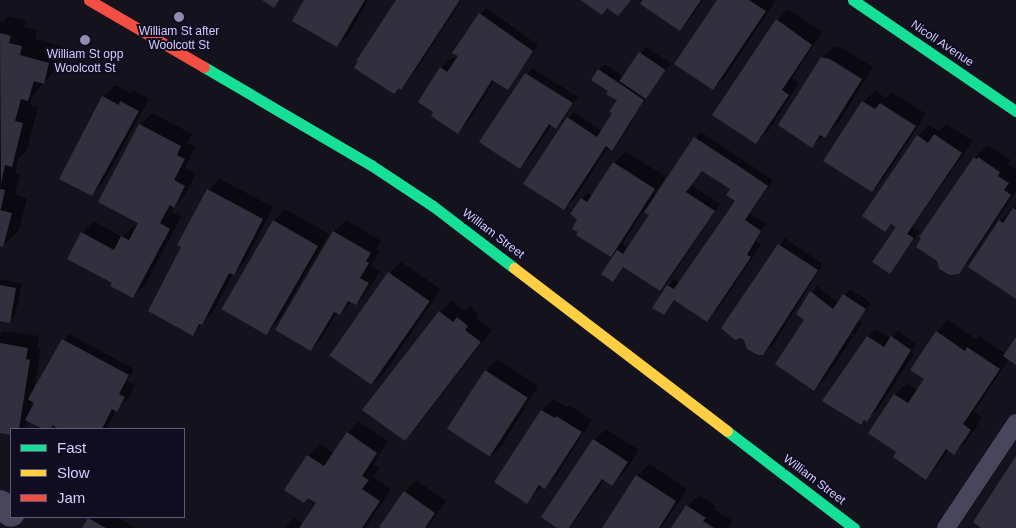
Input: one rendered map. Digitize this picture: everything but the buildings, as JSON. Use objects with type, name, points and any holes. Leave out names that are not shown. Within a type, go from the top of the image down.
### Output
[{"type":"main road","name":"William Street","points":[[89,0],[371,166],[426,201],[854,528]]},
{"type":"main road","name":"Nicoll Avenue","points":[[853,0],[1016,111]]},
{"type":"street","points":[[0,504],[10,512]]},
{"type":"lane","points":[[946,528],[1016,423]]},
{"type":"traffic: fast","points":[[853,0],[1016,111]]},
{"type":"traffic: fast","points":[[204,67],[371,165],[433,206],[514,268]]},
{"type":"traffic: fast","points":[[727,431],[854,528]]},
{"type":"traffic: slow","points":[[514,268],[727,431]]},
{"type":"traffic: jam","points":[[89,0],[204,67]]},
{"type":"place","name":"William St after Woolcott St","points":[[179,17]]},
{"type":"place","name":"William St opp Woolcott St","points":[[85,40]]}]
